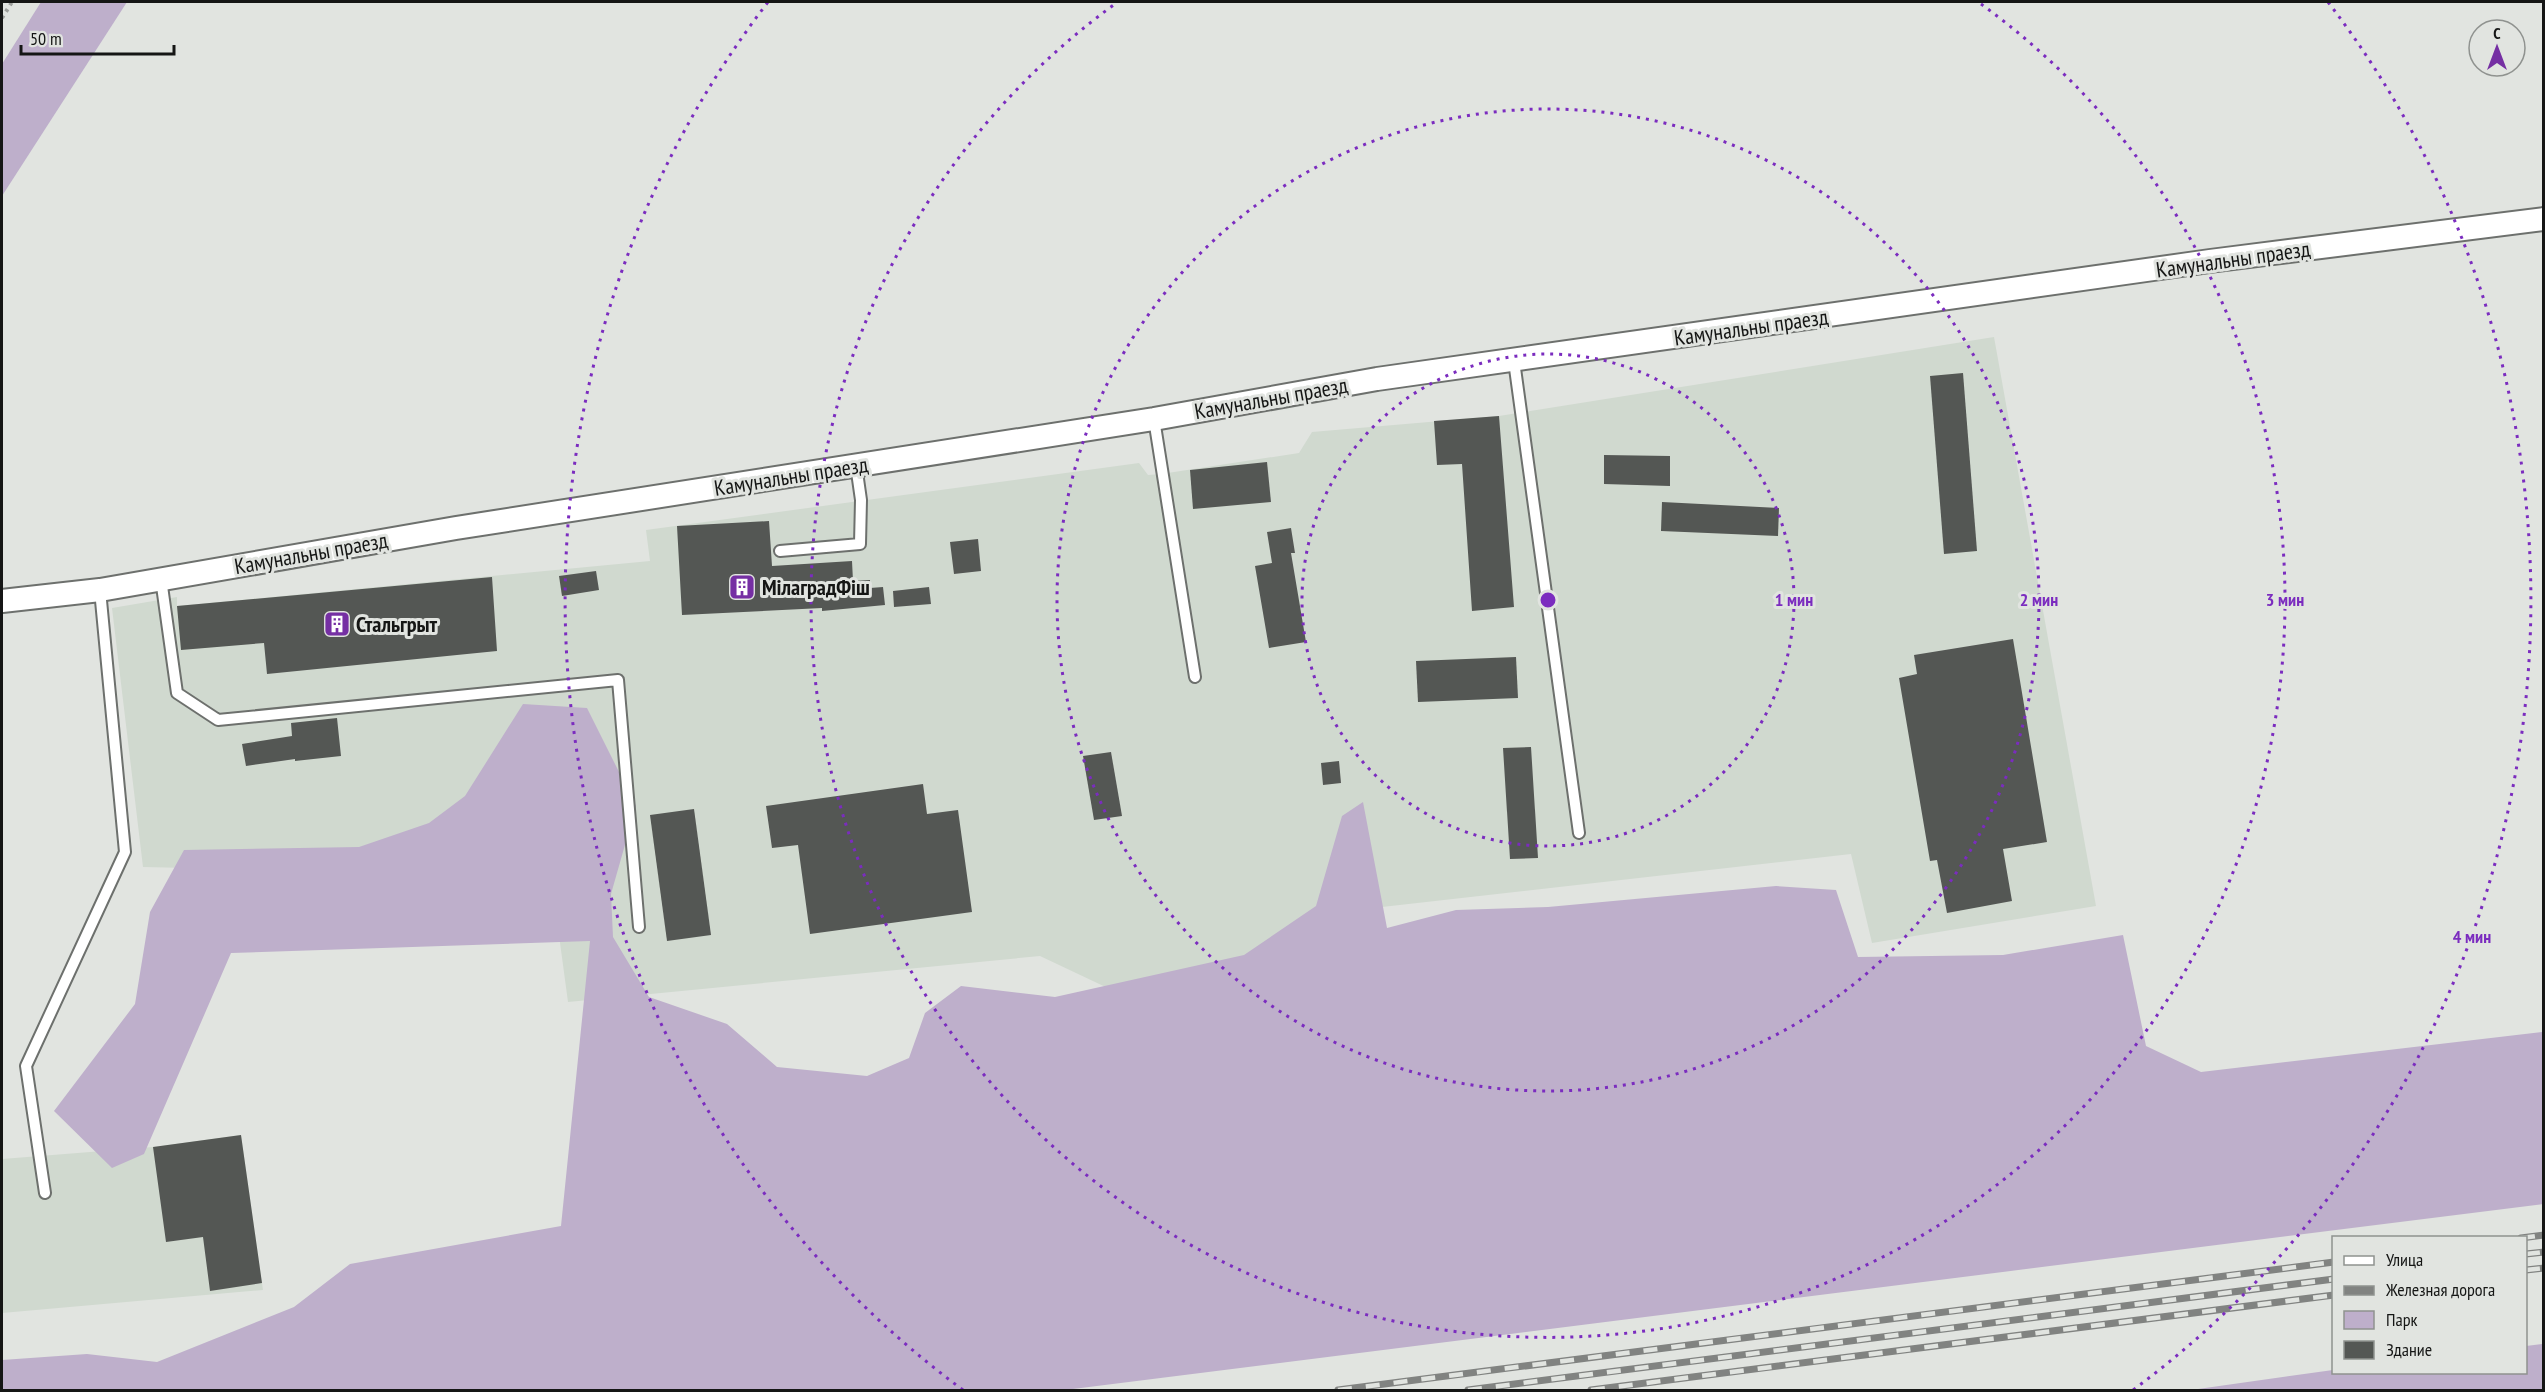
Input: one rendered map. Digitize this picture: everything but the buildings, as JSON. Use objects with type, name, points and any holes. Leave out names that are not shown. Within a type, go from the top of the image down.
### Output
[{"type":"street","name":"Камунальны праезд","points":[[2,601],[100,590],[456,528],[1154,419],[1377,379],[2210,261],[2544,219]]},
{"type":"lane","points":[[1514,361],[1579,833]]},
{"type":"lane","points":[[1154,419],[1195,677]]},
{"type":"lane","points":[[780,551],[860,544],[861,500],[856,465]]},
{"type":"lane","points":[[161,579],[177,693],[218,720],[618,680],[639,927]]},
{"type":"lane","points":[[45,1193],[26,1066],[125,852],[100,590]]},
{"type":"path","points":[[2,18],[12,2]]},
{"type":"shaded area","points":[[1994,337],[2096,906],[1872,943],[1851,854],[1373,908],[1131,999],[1040,956],[568,1002],[551,876],[143,867],[112,608],[177,597],[177,606],[650,561],[646,530],[1139,463],[1148,475],[1161,474],[1299,453],[1312,432],[1499,416]]},
{"type":"shaded area","points":[[241,1135],[263,1290],[2,1313],[2,1159],[153,1147]]},
{"type":"green space","points":[[41,2],[127,2],[2,196],[2,64]]},
{"type":"green space","points":[[523,704],[587,708],[636,806],[611,894],[613,937],[649,997],[727,1024],[777,1067],[867,1076],[909,1058],[925,1013],[961,986],[1055,997],[1244,955],[1316,906],[1342,816],[1363,802],[1387,928],[1456,910],[1548,907],[1776,886],[1836,890],[1858,957],[2003,955],[2123,935],[2146,1046],[2201,1072],[2543,1032],[2543,1204],[1065,1390],[2,1390],[2,1360],[87,1354],[157,1362],[294,1307],[350,1264],[561,1226],[590,941],[231,953],[144,1154],[112,1168],[54,1111],[135,1004],[150,912],[184,850],[359,847],[429,823],[465,796]]},
{"type":"green space","points":[[2543,1344],[2543,1390],[2191,1390],[2332,1370],[2332,1374],[2527,1374],[2527,1346]]},
{"type":"railway","points":[[2527,1237],[2544,1235]]},
{"type":"railway","points":[[2527,1254],[2544,1252]]},
{"type":"railway","points":[[1338,1390],[2332,1262]]},
{"type":"railway","points":[[2527,1270],[2544,1268]]},
{"type":"railway","points":[[1468,1390],[2332,1279]]},
{"type":"railway","points":[[1591,1390],[2332,1295]]},
{"type":"place","name":"МілаградФіш","points":[[742,587]]},
{"type":"place","name":"Стальгрыт","points":[[337,624]]}]
